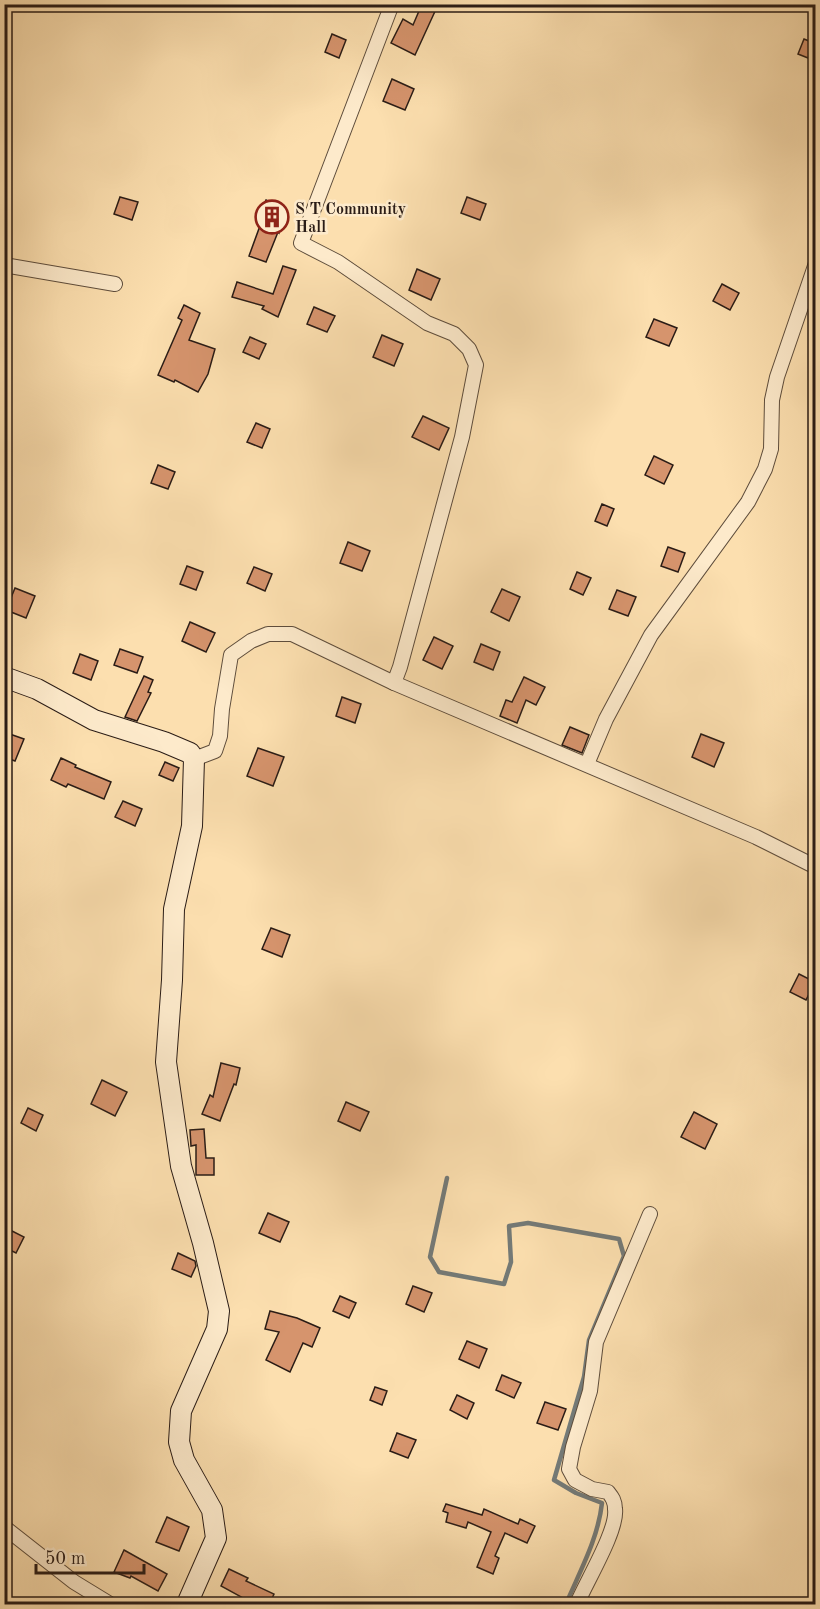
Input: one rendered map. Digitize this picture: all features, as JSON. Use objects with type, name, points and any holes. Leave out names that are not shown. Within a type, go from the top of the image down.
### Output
[{"type":"main road","points":[[4,677],[37,689],[94,720],[164,742],[190,753],[194,759],[192,826],[174,909],[166,1062],[181,1166],[219,1311],[217,1329],[180,1411],[179,1442],[184,1460],[212,1510],[216,1538],[187,1605]]},
{"type":"street","points":[[393,4],[301,243],[338,262],[427,323],[454,334],[469,349],[476,365],[462,437],[394,683]]},
{"type":"street","points":[[587,764],[606,719],[651,635],[748,502],[765,469],[771,449],[772,400],[777,377],[816,263]]},
{"type":"street","points":[[4,265],[115,284]]},
{"type":"street","points":[[194,759],[215,752],[220,736],[231,655],[251,641],[268,634],[292,634],[394,683],[756,837],[816,867]]},
{"type":"street","points":[[577,1605],[609,1536],[616,1511],[614,1500],[608,1492],[592,1489],[575,1480],[569,1469],[573,1447],[590,1391],[596,1342],[650,1214]]},
{"type":"street","points":[[4,1527],[67,1578],[110,1605]]},
{"type":"building","points":[[422,4],[437,7],[415,55],[391,43],[403,19],[413,25]]},
{"type":"building","points":[[332,34],[346,40],[339,58],[325,52]]},
{"type":"building","points":[[804,39],[814,43],[808,58],[798,54]]},
{"type":"building","points":[[392,79],[414,89],[405,110],[383,101]]},
{"type":"building","points":[[120,197],[138,202],[132,220],[114,214]]},
{"type":"building","points":[[467,197],[486,204],[480,220],[461,213]]},
{"type":"building","points":[[266,200],[286,212],[266,262],[249,256],[261,223],[257,221]]},
{"type":"building","points":[[283,266],[296,270],[278,317],[262,309],[264,306],[232,297],[237,282],[273,294]]},
{"type":"building","points":[[417,269],[440,279],[431,300],[409,290]]},
{"type":"building","points":[[722,284],[739,293],[730,310],[713,301]]},
{"type":"building","points":[[184,305],[200,313],[189,340],[215,349],[208,374],[198,392],[175,380],[174,382],[158,375],[182,320],[178,318]]},
{"type":"building","points":[[314,307],[335,316],[327,332],[307,324]]},
{"type":"building","points":[[654,319],[677,328],[669,346],[646,337]]},
{"type":"building","points":[[382,335],[403,344],[394,366],[373,357]]},
{"type":"building","points":[[250,337],[266,344],[259,359],[243,352]]},
{"type":"building","points":[[423,416],[449,428],[439,450],[412,437]]},
{"type":"building","points":[[256,423],[270,429],[262,448],[247,442]]},
{"type":"building","points":[[654,456],[673,465],[664,484],[645,475]]},
{"type":"building","points":[[158,465],[175,472],[168,489],[151,483]]},
{"type":"building","points":[[602,504],[614,509],[607,526],[595,521]]},
{"type":"building","points":[[348,542],[370,551],[362,571],[340,563]]},
{"type":"building","points":[[668,547],[685,553],[678,572],[661,566]]},
{"type":"building","points":[[187,566],[203,572],[196,590],[180,584]]},
{"type":"building","points":[[254,567],[272,574],[265,591],[247,583]]},
{"type":"building","points":[[577,572],[591,578],[583,595],[570,589]]},
{"type":"building","points":[[15,588],[35,596],[26,618],[6,610]]},
{"type":"building","points":[[502,589],[520,597],[509,621],[491,612]]},
{"type":"building","points":[[617,590],[636,597],[628,616],[609,609]]},
{"type":"building","points":[[190,622],[215,633],[206,652],[182,641]]},
{"type":"building","points":[[434,637],[453,646],[442,669],[423,660]]},
{"type":"building","points":[[481,644],[500,652],[493,670],[474,662]]},
{"type":"building","points":[[120,649],[143,657],[137,673],[114,665]]},
{"type":"building","points":[[80,654],[98,661],[91,680],[73,673]]},
{"type":"building","points":[[144,676],[153,680],[148,692],[151,693],[137,721],[125,717]]},
{"type":"building","points":[[524,677],[545,687],[536,705],[526,700],[517,723],[500,716],[506,700],[512,702]]},
{"type":"building","points":[[342,697],[361,704],[355,723],[336,716]]},
{"type":"building","points":[[570,727],[589,735],[582,753],[562,745]]},
{"type":"building","points":[[4,732],[24,739],[15,761],[4,757]]},
{"type":"building","points":[[701,734],[724,743],[714,767],[692,757]]},
{"type":"building","points":[[258,748],[284,757],[273,786],[247,776]]},
{"type":"building","points":[[61,758],[76,765],[75,767],[111,782],[104,799],[68,784],[66,787],[51,780]]},
{"type":"building","points":[[165,762],[179,768],[173,781],[159,775]]},
{"type":"building","points":[[123,801],[142,809],[135,826],[115,817]]},
{"type":"building","points":[[271,928],[290,935],[282,957],[262,949]]},
{"type":"building","points":[[799,974],[815,982],[806,1000],[790,992]]},
{"type":"building","points":[[221,1063],[240,1068],[236,1085],[234,1084],[220,1121],[202,1114],[210,1095],[213,1097]]},
{"type":"building","points":[[102,1080],[127,1092],[115,1116],[91,1104]]},
{"type":"building","points":[[346,1102],[369,1112],[360,1131],[338,1121]]},
{"type":"building","points":[[28,1108],[43,1115],[36,1131],[21,1123]]},
{"type":"building","points":[[694,1112],[717,1124],[705,1149],[681,1137]]},
{"type":"building","points":[[204,1129],[206,1158],[214,1158],[214,1175],[196,1175],[196,1145],[191,1146],[190,1130]]},
{"type":"building","points":[[268,1213],[289,1222],[280,1242],[259,1233]]},
{"type":"building","points":[[12,1231],[24,1237],[16,1253],[4,1247]]},
{"type":"building","points":[[178,1253],[195,1261],[196,1266],[191,1277],[172,1269]]},
{"type":"building","points":[[413,1286],[432,1293],[424,1312],[406,1304]]},
{"type":"building","points":[[340,1296],[356,1303],[349,1318],[333,1311]]},
{"type":"building","points":[[270,1311],[297,1318],[320,1328],[312,1347],[303,1343],[290,1372],[266,1360],[279,1332],[265,1329]]},
{"type":"building","points":[[467,1341],[487,1349],[479,1368],[459,1359]]},
{"type":"building","points":[[502,1375],[521,1383],[514,1398],[496,1390]]},
{"type":"building","points":[[375,1387],[387,1391],[382,1405],[370,1400]]},
{"type":"building","points":[[457,1395],[474,1403],[467,1419],[450,1410]]},
{"type":"building","points":[[545,1402],[566,1409],[558,1430],[537,1423]]},
{"type":"building","points":[[397,1433],[416,1440],[408,1458],[390,1451]]},
{"type":"building","points":[[446,1504],[482,1515],[484,1509],[518,1524],[520,1519],[535,1526],[527,1543],[505,1533],[495,1556],[499,1558],[493,1574],[477,1567],[491,1532],[468,1522],[466,1528],[446,1522],[448,1513],[443,1511]]},
{"type":"building","points":[[167,1517],[189,1527],[179,1551],[156,1542]]},
{"type":"building","points":[[124,1550],[167,1574],[158,1591],[131,1576],[130,1578],[114,1572]]},
{"type":"building","points":[[229,1569],[248,1578],[246,1581],[274,1594],[269,1605],[256,1605],[221,1586]]},
{"type":"waterway","points":[[447,1178],[430,1257],[439,1272],[504,1284],[511,1262],[509,1226],[528,1223],[619,1239],[624,1256],[589,1340],[584,1377],[554,1480],[576,1493],[602,1503],[593,1542],[566,1604]]},
{"type":"place","name":"S T Community Hall","points":[[272,217]]}]
